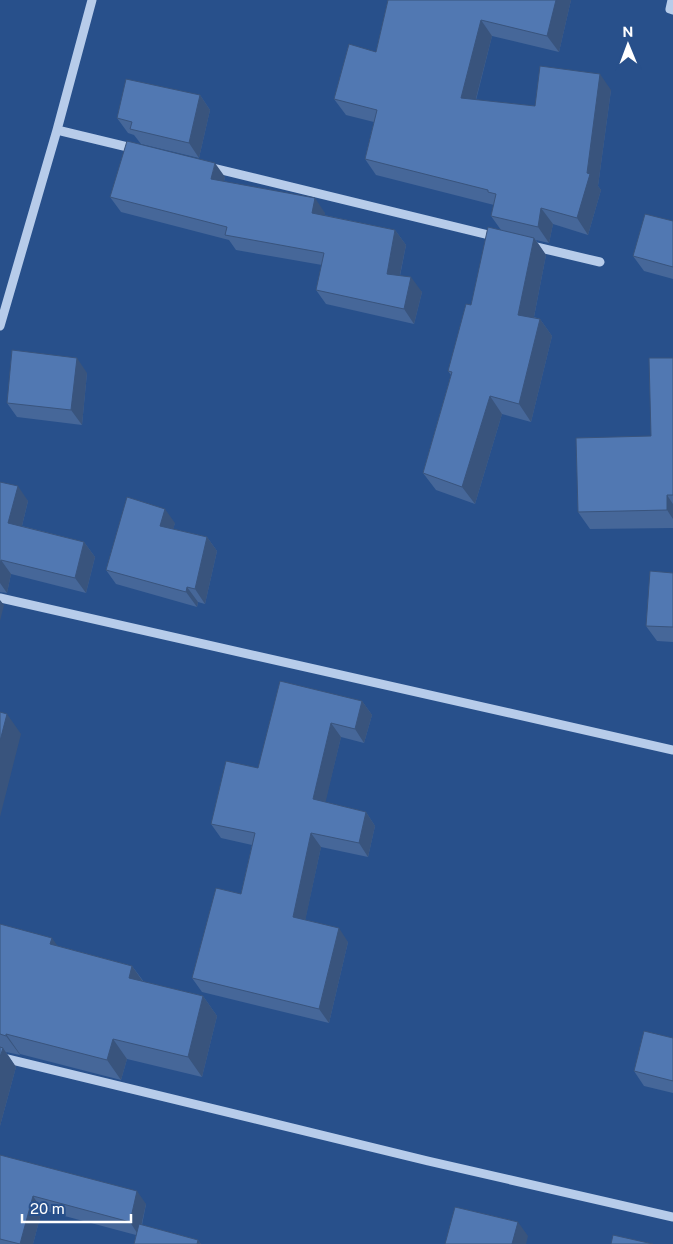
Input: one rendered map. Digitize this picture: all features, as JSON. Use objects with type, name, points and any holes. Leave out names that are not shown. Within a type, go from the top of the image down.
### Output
[{"type":"street","points":[[0,326],[57,130],[92,0]]},
{"type":"street","points":[[672,0],[670,9],[673,10]]},
{"type":"street","points":[[57,130],[144,151]]},
{"type":"street","points":[[203,165],[503,239]]},
{"type":"street","points":[[522,244],[600,262]]},
{"type":"street","points":[[0,598],[673,750]]},
{"type":"street","points":[[0,1057],[428,1161],[673,1217]]},
{"type":"building","points":[[388,0],[556,0],[547,36],[481,20],[461,98],[535,106],[540,66],[600,74],[587,173],[590,174],[577,218],[541,208],[538,227],[491,216],[496,194],[488,192],[488,190],[365,159],[377,110],[334,99],[349,44],[376,52]]},
{"type":"building","points":[[126,79],[200,95],[189,143],[130,129],[132,122],[117,118]]},
{"type":"building","points":[[127,141],[215,163],[211,179],[315,198],[312,213],[395,230],[387,274],[411,277],[404,309],[316,290],[324,253],[225,235],[227,227],[110,197]]},
{"type":"building","points":[[645,214],[673,221],[673,267],[633,256]]},
{"type":"building","points":[[488,227],[534,238],[518,315],[540,319],[519,404],[490,396],[462,487],[423,473],[452,372],[448,371],[466,304],[471,305]]},
{"type":"building","points":[[12,350],[77,358],[71,410],[7,403]]},
{"type":"building","points":[[649,358],[673,358],[673,495],[667,495],[667,510],[578,512],[576,438],[651,436]]},
{"type":"building","points":[[0,482],[18,486],[8,523],[84,542],[75,578],[1,560],[0,564]]},
{"type":"building","points":[[127,497],[165,509],[160,526],[207,537],[195,589],[187,587],[186,592],[106,570]]},
{"type":"building","points":[[650,571],[673,573],[673,627],[646,626]]},
{"type":"building","points":[[280,681],[362,701],[355,729],[331,723],[313,799],[366,812],[359,843],[311,833],[293,917],[339,928],[319,1009],[192,978],[216,888],[241,894],[255,833],[211,824],[226,761],[258,768]]},
{"type":"building","points":[[0,712],[7,714],[0,741]]},
{"type":"building","points":[[0,924],[52,938],[50,944],[132,966],[129,978],[203,996],[188,1057],[113,1039],[107,1060],[0,1034]]},
{"type":"building","points":[[644,1031],[673,1038],[673,1081],[634,1071]]},
{"type":"building","points":[[0,1155],[137,1191],[130,1222],[33,1196],[20,1244],[0,1239]]},
{"type":"building","points":[[455,1207],[518,1222],[512,1244],[445,1244]]},
{"type":"building","points":[[139,1224],[198,1240],[197,1244],[134,1244]]},
{"type":"building","points":[[613,1235],[653,1244],[611,1244]]}]
